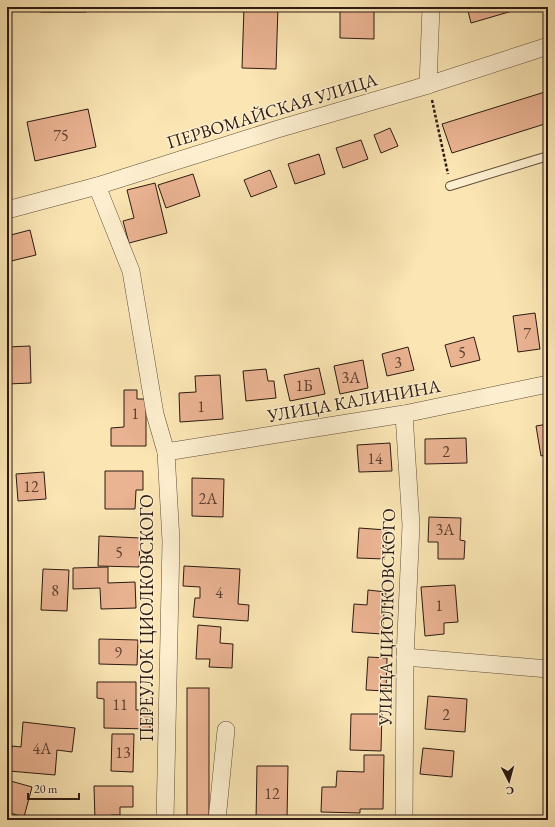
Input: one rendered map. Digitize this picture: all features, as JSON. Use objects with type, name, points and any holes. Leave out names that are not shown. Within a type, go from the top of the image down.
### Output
[{"type":"street","points":[[428,85],[431,7]]},
{"type":"street","name":"ПЕРВОМАЙСКАЯ УЛИЦА","points":[[7,210],[97,186],[278,129],[428,85],[548,46]]},
{"type":"street","name":"ПЕРЕУЛОК ЦИОЛКОВСКОГО","points":[[97,186],[131,272],[155,414],[166,452],[171,541],[165,820]]},
{"type":"street","name":"УЛИЦА КАЛИНИНА","points":[[166,452],[404,414],[548,384]]},
{"type":"street","name":"УЛИЦА ЦИОЛКОВСКОГО","points":[[404,414],[411,525],[404,657],[404,820]]},
{"type":"street","points":[[404,657],[548,669]]},
{"type":"street","points":[[217,820],[226,730]]},
{"type":"lane","points":[[450,186],[548,156]]},
{"type":"path","points":[[428,85],[450,186]]},
{"type":"building","points":[[41,7],[86,7],[86,12],[41,12]]},
{"type":"building","points":[[244,7],[278,7],[276,69],[242,68]]},
{"type":"building","points":[[340,7],[374,7],[374,39],[340,38]]},
{"type":"building","points":[[467,7],[526,7],[471,23]]},
{"type":"building","points":[[548,91],[548,123],[452,153],[442,124]]},
{"type":"building","points":[[88,109],[96,147],[35,161],[27,122]]},
{"type":"building","points":[[390,128],[398,146],[381,153],[374,135]]},
{"type":"building","points":[[361,140],[368,159],[343,168],[336,148]]},
{"type":"building","points":[[319,154],[325,174],[295,184],[288,164]]},
{"type":"building","points":[[270,170],[277,187],[251,197],[244,180]]},
{"type":"building","points":[[193,174],[200,196],[166,208],[158,185]]},
{"type":"building","points":[[155,183],[167,233],[129,243],[123,221],[134,218],[127,190]]},
{"type":"building","points":[[30,230],[36,255],[7,262],[7,236]]},
{"type":"building","points":[[535,313],[540,349],[518,352],[513,316]]},
{"type":"building","points":[[474,337],[480,360],[451,367],[445,345]]},
{"type":"building","points":[[30,346],[31,383],[7,384],[7,347]]},
{"type":"building","points":[[408,347],[414,370],[387,376],[382,354]]},
{"type":"building","points":[[363,360],[368,388],[340,394],[334,366]]},
{"type":"building","points":[[319,368],[325,394],[290,401],[284,375]]},
{"type":"building","points":[[266,369],[268,381],[274,381],[276,398],[246,401],[243,371]]},
{"type":"building","points":[[220,375],[223,419],[180,422],[179,393],[196,392],[195,376]]},
{"type":"building","points":[[124,390],[137,390],[137,399],[146,399],[146,446],[111,446],[111,428],[124,427]]},
{"type":"building","points":[[548,424],[548,454],[541,456],[536,426]]},
{"type":"building","points":[[466,438],[467,463],[425,464],[425,439]]},
{"type":"building","points":[[390,443],[392,471],[359,472],[357,445]]},
{"type":"building","points":[[105,471],[143,471],[143,490],[136,490],[135,509],[105,509]]},
{"type":"building","points":[[44,472],[46,499],[18,501],[16,474]]},
{"type":"building","points":[[192,478],[224,479],[223,517],[192,516]]},
{"type":"building","points":[[429,517],[461,518],[460,540],[465,541],[464,559],[438,559],[438,542],[428,542]]},
{"type":"building","points":[[359,528],[387,530],[385,559],[357,558]]},
{"type":"building","points":[[99,536],[140,538],[139,567],[98,566]]},
{"type":"building","points":[[184,566],[240,569],[238,604],[249,605],[248,621],[193,617],[195,598],[200,598],[200,587],[183,586]]},
{"type":"building","points":[[108,567],[108,583],[135,582],[136,608],[101,609],[100,588],[73,589],[73,568]]},
{"type":"building","points":[[43,569],[69,570],[67,611],[41,610]]},
{"type":"building","points":[[455,585],[458,622],[444,623],[444,634],[425,636],[421,587]]},
{"type":"building","points":[[368,590],[386,592],[382,634],[352,632],[354,604],[367,605]]},
{"type":"building","points":[[198,625],[221,627],[220,643],[233,644],[232,668],[209,667],[210,659],[196,659]]},
{"type":"building","points":[[99,639],[138,640],[137,665],[99,664]]},
{"type":"building","points":[[368,657],[387,658],[386,691],[366,690]]},
{"type":"building","points":[[97,682],[136,682],[136,710],[150,710],[150,729],[104,728],[104,699],[97,698]]},
{"type":"building","points":[[187,688],[209,688],[209,820],[187,820]]},
{"type":"building","points":[[428,696],[467,699],[465,732],[425,729]]},
{"type":"building","points":[[351,714],[382,714],[381,751],[350,750]]},
{"type":"building","points":[[23,722],[75,728],[72,752],[57,750],[55,775],[9,771],[12,746],[21,747]]},
{"type":"building","points":[[112,734],[134,734],[133,772],[111,771]]},
{"type":"building","points":[[423,748],[454,751],[452,777],[420,774]]},
{"type":"building","points":[[364,755],[384,755],[383,809],[360,809],[360,813],[321,812],[322,787],[336,787],[337,771],[364,772]]},
{"type":"building","points":[[257,766],[288,766],[287,820],[256,820]]},
{"type":"building","points":[[7,780],[32,787],[24,817],[7,812]]},
{"type":"building","points":[[94,786],[133,786],[133,807],[120,807],[120,815],[111,815],[112,820],[95,820]]}]
